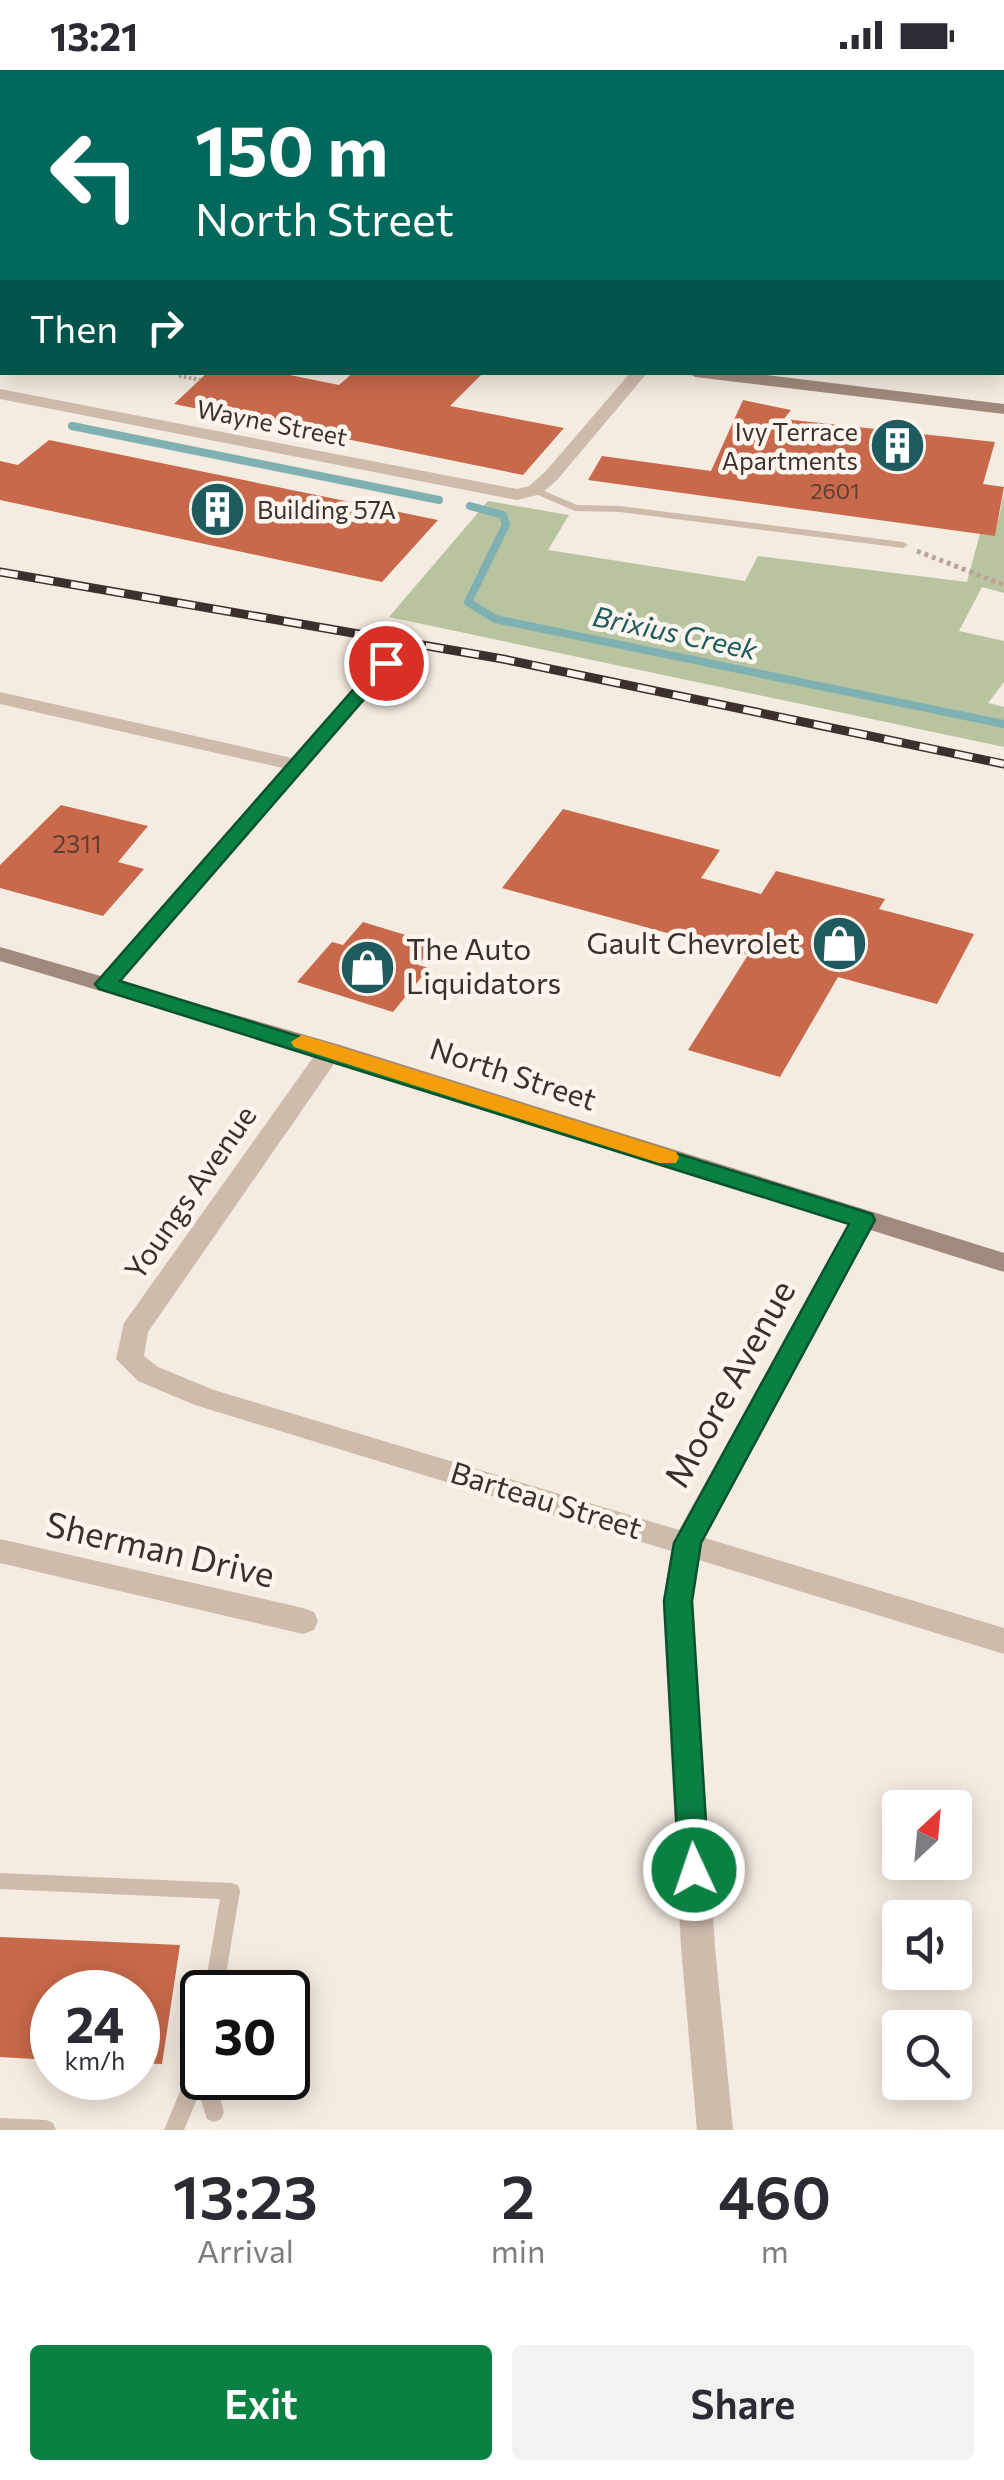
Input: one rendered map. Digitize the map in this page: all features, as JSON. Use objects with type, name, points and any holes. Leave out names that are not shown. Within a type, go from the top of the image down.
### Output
[{"type":"street","points":[[535,490],[637,375]]},
{"type":"street","points":[[719,375],[1004,409]]},
{"type":"street","name":"Wayne Street","points":[[4,398],[496,494],[517,495],[535,490]]},
{"type":"street","points":[[106,984],[386,663]]},
{"type":"street","points":[[0,698],[297,765]]},
{"type":"street","name":"North Street","points":[[0,954],[331,1051],[1004,1263]]},
{"type":"street","name":"Youngs Avenue","points":[[148,1374],[130,1359],[134,1330],[331,1051]]},
{"type":"street","name":"Moore Avenue","points":[[715,2130],[698,1948],[678,1601],[688,1543],[863,1220]]},
{"type":"street","name":"Barteau Street","points":[[148,1374],[205,1398],[1004,1641]]},
{"type":"street","name":"Sherman Drive","points":[[0,1551],[303,1621]]},
{"type":"lane","points":[[535,490],[575,508],[620,509],[903,545]]},
{"type":"lane","points":[[0,1881],[231,1891],[218,1970]]},
{"type":"lane","points":[[174,2130],[188,2100]]},
{"type":"lane","points":[[211,2100],[214,2112]]},
{"type":"lane","points":[[0,2128],[46,2130]]},
{"type":"path","points":[[179,376],[200,380]]},
{"type":"path","points":[[903,545],[1004,585]]},
{"type":"green space","points":[[1004,494],[1004,593],[982,587],[959,631],[1004,641],[1004,682],[988,703],[1004,707],[1004,747],[389,617],[488,501],[569,515],[548,550],[745,581],[758,556],[967,582],[980,534],[995,535]]},
{"type":"building","points":[[205,375],[290,375],[339,385],[351,375],[481,375],[450,406],[564,428],[523,475],[174,404]]},
{"type":"building","points":[[743,400],[791,410],[784,419],[995,442],[983,484],[1004,487],[995,536],[588,480],[602,456],[711,471]]},
{"type":"building","name":"Building 57A","points":[[49,440],[438,520],[382,582],[0,500],[0,461],[18,465]]},
{"type":"building","points":[[61,805],[148,826],[118,862],[144,869],[103,916],[0,888],[0,865]]},
{"type":"building","name":"Gault Chevrolet","points":[[563,809],[720,850],[701,878],[761,894],[776,871],[885,899],[879,909],[974,934],[937,1004],[838,977],[780,1077],[688,1050],[748,955],[502,888]]},
{"type":"building","name":"The Auto Liquidators","points":[[363,922],[435,944],[418,965],[429,968],[393,1012],[297,982],[332,942],[343,945]]},
{"type":"building","points":[[0,1937],[180,1945],[162,2064],[160,1970],[30,1970],[30,2059],[0,2057]]},
{"type":"waterway","name":"Brixius Creek","points":[[72,426],[439,500]]},
{"type":"waterway","name":"Brixius Creek","points":[[470,506],[503,515],[506,525],[468,602],[495,619],[1004,724]]},
{"type":"railway","points":[[0,572],[503,659],[1004,764]]},
{"type":"slow traffic","points":[[302,1042],[667,1157]]},
{"type":"place","name":"Ivy Terrace Apartments","points":[[897,446]]},
{"type":"place","name":"Building 57A","points":[[218,510]]},
{"type":"place","name":"Gault Chevrolet","points":[[839,944]]},
{"type":"place","name":"The Auto Liquidators","points":[[367,967]]},
{"type":"route","points":[[386,663],[106,984],[331,1051],[863,1220],[703,1509],[688,1543],[678,1601],[694,1870]]}]
